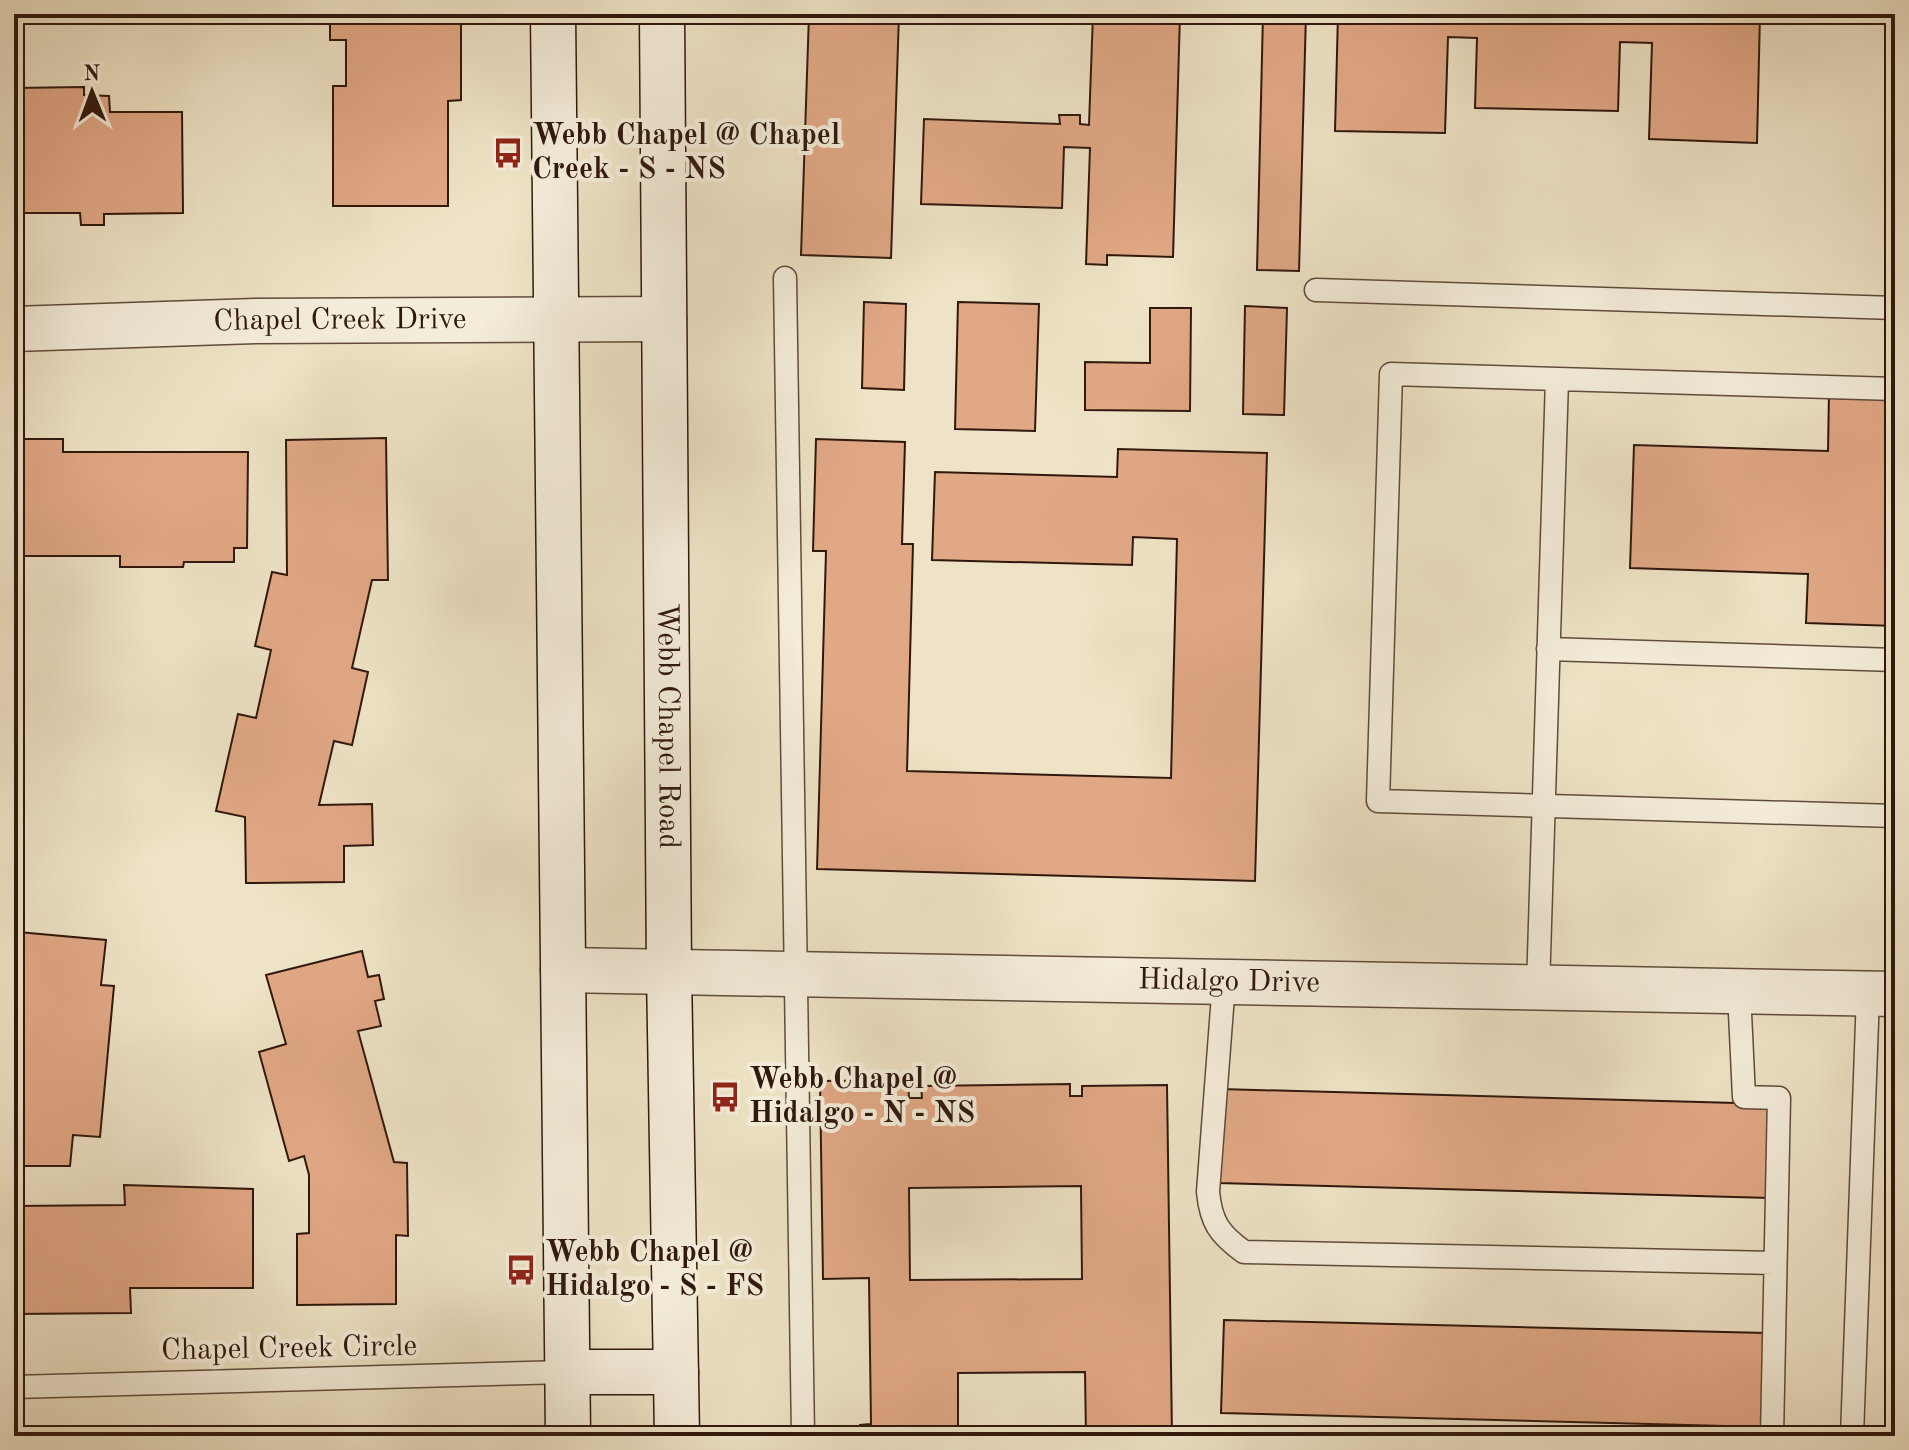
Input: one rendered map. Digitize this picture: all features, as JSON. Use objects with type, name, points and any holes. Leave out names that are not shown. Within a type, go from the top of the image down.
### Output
[{"type":"main road","points":[[553,14],[568,1436]]},
{"type":"main road","name":"Webb Chapel Road","points":[[662,14],[669,972],[677,1436]]},
{"type":"main road","name":"Chapel Creek Drive","points":[[14,329],[255,321],[664,319]]},
{"type":"main road","name":"Hidalgo Drive","points":[[563,970],[1881,994]]},
{"type":"main road","points":[[566,1372],[676,1372]]},
{"type":"lane","points":[[785,278],[803,1436]]},
{"type":"lane","points":[[1316,290],[1895,308]]},
{"type":"lane","points":[[1895,389],[1391,374],[1378,801],[1895,816]]},
{"type":"lane","points":[[1538,988],[1557,379]]},
{"type":"lane","points":[[1548,649],[1895,660]]},
{"type":"lane","points":[[1224,982],[1208,1192],[1211,1218],[1223,1237],[1244,1252],[1775,1263]]},
{"type":"lane","points":[[1739,992],[1744,1097],[1779,1098],[1772,1436]]},
{"type":"lane","points":[[1852,1436],[1881,994]]},
{"type":"lane","name":"Chapel Creek Circle","points":[[14,1387],[566,1372]]},
{"type":"building","points":[[330,14],[446,14],[446,21],[461,22],[461,100],[448,101],[448,206],[333,206],[333,86],[346,86],[346,40],[330,40]]},
{"type":"building","points":[[809,14],[899,14],[891,258],[801,255]]},
{"type":"building","points":[[1093,14],[1180,14],[1173,257],[1107,255],[1107,265],[1086,264],[1090,148],[1064,147],[1062,208],[921,204],[924,119],[1060,124],[1059,115],[1080,115],[1080,124],[1089,125]]},
{"type":"building","points":[[1263,14],[1306,14],[1299,271],[1257,270]]},
{"type":"building","points":[[1338,14],[1760,14],[1757,143],[1649,139],[1652,43],[1620,42],[1618,111],[1475,108],[1477,38],[1448,37],[1445,133],[1335,131]]},
{"type":"building","points":[[84,87],[84,95],[109,96],[110,112],[182,112],[183,213],[104,214],[104,225],[81,225],[80,213],[14,213],[14,88]]},
{"type":"building","points":[[864,302],[906,304],[904,390],[862,388]]},
{"type":"building","points":[[958,302],[1039,304],[1035,431],[955,429]]},
{"type":"building","points":[[1245,306],[1287,308],[1284,415],[1243,414]]},
{"type":"building","points":[[1150,308],[1191,308],[1190,411],[1085,410],[1085,362],[1150,363]]},
{"type":"building","points":[[1829,393],[1895,395],[1895,626],[1806,623],[1808,574],[1630,568],[1634,445],[1828,451]]},
{"type":"building","points":[[386,438],[388,580],[372,580],[352,668],[368,672],[352,745],[334,741],[319,805],[372,804],[373,845],[344,846],[344,882],[246,883],[245,817],[216,811],[238,714],[256,718],[271,650],[255,646],[272,572],[287,575],[286,440]]},
{"type":"building","points":[[14,439],[63,439],[63,452],[248,452],[247,548],[234,548],[234,562],[184,562],[183,567],[120,567],[120,556],[14,556]]},
{"type":"building","points":[[816,439],[905,442],[902,544],[913,544],[907,771],[1171,778],[1177,539],[1133,537],[1132,565],[932,560],[935,472],[1117,477],[1118,449],[1267,453],[1255,881],[817,869],[826,551],[813,551]]},
{"type":"building","points":[[18,932],[106,940],[101,985],[114,986],[100,1137],[73,1135],[70,1166],[14,1166],[14,960]]},
{"type":"building","points":[[362,951],[368,977],[379,975],[384,999],[375,1001],[381,1026],[358,1031],[394,1162],[407,1163],[408,1236],[396,1235],[396,1304],[297,1305],[297,1234],[309,1233],[309,1175],[304,1156],[289,1161],[259,1052],[286,1044],[266,975]]},
{"type":"building","points":[[908,1080],[909,1098],[922,1098],[921,1086],[1070,1084],[1070,1096],[1082,1096],[1082,1086],[1167,1085],[1172,1436],[1086,1436],[1085,1372],[958,1373],[958,1436],[860,1436],[860,1425],[871,1424],[869,1278],[823,1279],[820,1081]],"holes":[[[1081,1186],[1082,1279],[910,1280],[909,1188]]]},
{"type":"building","points":[[1221,1089],[1773,1104],[1770,1198],[1219,1183]]},
{"type":"building","points":[[124,1185],[253,1189],[253,1288],[130,1288],[131,1313],[14,1314],[14,1206],[125,1205]]},
{"type":"building","points":[[1224,1320],[1767,1333],[1764,1427],[1221,1413]]},
{"type":"place","name":"Webb Chapel @ Chapel Creek - S - NS","points":[[508,153]]},
{"type":"place","name":"Webb Chapel @ Hidalgo - N - NS","points":[[725,1097]]},
{"type":"place","name":"Webb Chapel @ Hidalgo - S - FS","points":[[521,1270]]}]
